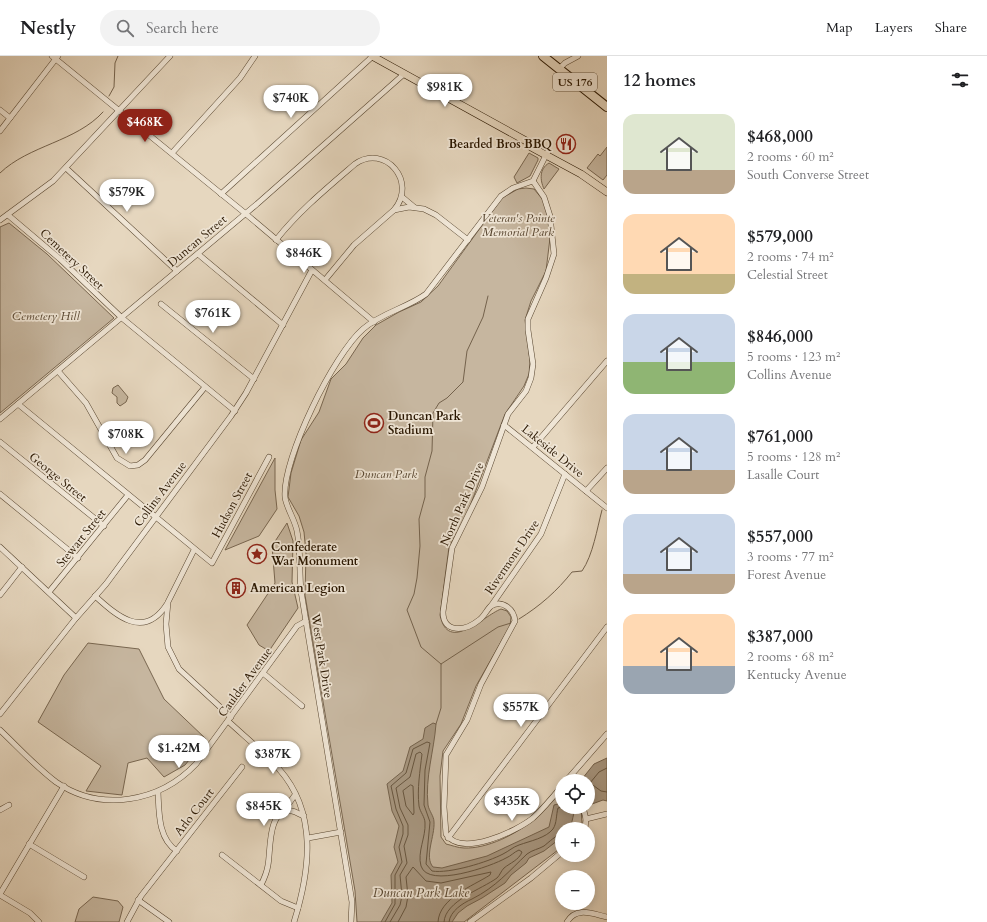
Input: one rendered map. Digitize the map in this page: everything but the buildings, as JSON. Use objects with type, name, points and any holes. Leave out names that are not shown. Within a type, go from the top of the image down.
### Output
[{"type":"highway","name":"US 176","points":[[543,56],[607,107]]},
{"type":"main road","points":[[372,56],[528,142],[532,142],[547,153],[566,163],[567,166],[607,192]]},
{"type":"street","points":[[0,220],[53,181],[170,56]]},
{"type":"street","points":[[172,154],[240,78],[255,56]]},
{"type":"street","points":[[221,194],[372,56]]},
{"type":"street","points":[[559,70],[565,63],[578,56]]},
{"type":"street","points":[[0,132],[55,57],[246,214],[374,322]]},
{"type":"street","name":"Duncan Street","points":[[0,419],[246,214],[404,74]]},
{"type":"street","points":[[0,110],[10,118]]},
{"type":"street","points":[[533,181],[547,153]]},
{"type":"street","points":[[276,240],[290,222],[308,204],[363,159],[373,158],[383,160],[395,169],[402,183],[402,197],[394,210],[354,245],[325,280]]},
{"type":"street","points":[[66,168],[177,271]]},
{"type":"street","name":"West Park Drive","points":[[351,922],[353,908],[300,582],[299,544],[293,518],[286,499],[288,476],[299,436],[327,380],[354,339],[364,328],[426,294],[492,207],[505,193],[513,188],[533,181]]},
{"type":"street","name":"North Park Drive","points":[[491,606],[479,621],[458,629],[450,628],[444,621],[443,612],[451,553],[482,486],[508,414],[526,391],[531,378],[533,364],[528,330],[528,319],[546,278],[554,254],[552,226],[548,210],[544,197],[533,181]]},
{"type":"street","points":[[402,197],[414,207]]},
{"type":"street","points":[[394,210],[414,207],[429,211],[468,240]]},
{"type":"street","name":"Cemetery Street","points":[[8,215],[60,259],[122,318],[235,411]]},
{"type":"street","points":[[198,254],[283,325]]},
{"type":"street","name":"Collins Avenue","points":[[0,714],[156,518],[235,411],[254,379],[312,270]]},
{"type":"street","points":[[161,304],[254,379]]},
{"type":"street","points":[[363,312],[382,317]]},
{"type":"street","points":[[363,312],[365,318],[364,328]]},
{"type":"street","points":[[533,447],[607,361]]},
{"type":"street","points":[[58,371],[88,407],[117,458],[130,466],[138,465],[145,460],[205,387]]},
{"type":"street","points":[[18,404],[194,550],[168,602],[159,613],[147,620],[133,622],[116,615],[95,596]]},
{"type":"street","name":"Lakeside Drive","points":[[504,425],[607,508]]},
{"type":"street","name":"George Street","points":[[0,442],[104,526]]},
{"type":"street","name":"Hudson Street","points":[[194,550],[212,563],[269,457]]},
{"type":"street","points":[[586,491],[607,468]]},
{"type":"street","name":"Rivermont Drive","points":[[491,606],[541,534],[565,474]]},
{"type":"street","points":[[0,494],[78,558]]},
{"type":"street","name":"Stewart Street","points":[[49,592],[104,526],[128,494]]},
{"type":"street","points":[[0,547],[76,618]]},
{"type":"street","points":[[0,595],[22,567]]},
{"type":"street","points":[[168,602],[166,624],[167,643],[176,665],[280,770],[295,795],[304,816],[308,838],[305,880],[294,922]]},
{"type":"street","points":[[491,606],[501,604],[508,607],[513,612],[516,621],[481,684],[467,720],[446,755],[444,815],[445,832],[448,838],[457,843],[474,844],[516,829],[540,812],[555,794]]},
{"type":"street","name":"Caulder Avenue","points":[[0,730],[44,772],[64,786],[91,797],[114,801],[136,799],[158,792],[177,781],[190,771],[264,673],[297,626],[306,621]]},
{"type":"street","points":[[448,838],[607,627]]},
{"type":"street","points":[[264,673],[302,706]]},
{"type":"street","points":[[575,774],[607,734]]},
{"type":"street","name":"Arlo Court","points":[[127,922],[138,900],[242,767]]},
{"type":"street","points":[[39,922],[30,912],[0,894],[64,786]]},
{"type":"street","points":[[158,792],[162,832],[166,841],[176,851]]},
{"type":"street","points":[[261,885],[269,864],[270,835],[295,795]]},
{"type":"street","points":[[0,810],[9,805]]},
{"type":"street","points":[[282,814],[292,811],[304,816]]},
{"type":"street","points":[[585,814],[586,822]]},
{"type":"street","points":[[586,819],[607,814]]},
{"type":"street","points":[[308,838],[341,832]]},
{"type":"street","points":[[29,844],[84,877]]},
{"type":"street","points":[[222,855],[281,901],[298,908]]},
{"type":"street","points":[[470,922],[531,878],[555,858]]},
{"type":"street","points":[[138,900],[169,922]]},
{"type":"street","points":[[567,922],[572,916],[579,912],[607,917]]},
{"type":"green space","points":[[607,147],[607,175],[603,180],[587,168],[598,154],[600,156]]},
{"type":"green space","points":[[529,153],[538,158],[538,160],[530,176],[517,183],[514,177]]},
{"type":"green space","points":[[549,163],[559,169],[544,189],[541,175],[543,168]]},
{"type":"green space","name":"Duncan Park","points":[[518,189],[534,189],[543,200],[548,217],[550,238],[546,271],[531,301],[525,320],[530,361],[529,374],[524,386],[505,414],[467,514],[449,547],[440,615],[444,626],[450,632],[458,632],[467,629],[501,609],[507,611],[511,617],[510,626],[476,686],[461,724],[443,751],[440,776],[441,837],[446,844],[462,848],[473,848],[501,840],[527,825],[542,812],[555,797],[555,814],[581,814],[582,822],[555,822],[555,852],[464,922],[357,922],[355,891],[305,595],[306,553],[304,532],[299,516],[288,497],[291,473],[301,440],[319,412],[331,379],[346,364],[363,338],[376,325],[421,302],[438,286],[502,198]]},
{"type":"green space","name":"Cemetery Hill","points":[[9,223],[47,254],[114,318],[0,413],[0,227]]},
{"type":"green space","points":[[118,385],[128,397],[126,402],[120,406],[117,403],[117,397],[112,393],[113,388]]},
{"type":"green space","points":[[275,458],[275,490],[277,509],[259,536],[225,550]]},
{"type":"green space","points":[[287,523],[293,541],[292,582],[298,608],[269,651],[259,645],[247,625],[275,583],[272,546]]},
{"type":"green space","points":[[88,643],[139,649],[164,699],[206,739],[185,765],[164,777],[147,758],[128,763],[122,795],[86,791],[101,766],[38,722],[64,675]]},
{"type":"green space","points":[[93,897],[118,901],[123,907],[119,922],[75,922],[79,909]]},
{"type":"water","name":"Duncan Park Lake","points":[[433,723],[436,724],[427,795],[429,809],[434,822],[430,852],[430,863],[433,867],[442,868],[487,856],[549,827],[554,805],[555,814],[574,814],[572,822],[555,822],[555,842],[544,851],[529,858],[526,863],[511,875],[505,883],[467,906],[458,913],[452,922],[381,922],[392,903],[391,875],[398,862],[394,847],[399,826],[392,811],[387,784],[403,771],[410,747],[423,739],[425,728]]},
{"type":"water","points":[[607,758],[607,801],[603,800],[595,803],[595,774],[586,774],[594,764]]},
{"type":"waterway","points":[[109,96],[114,87],[115,63],[118,56]]},
{"type":"waterway","points":[[0,173],[12,164],[38,149],[80,130],[103,112]]},
{"type":"waterway","points":[[441,664],[421,647],[407,610],[414,594],[417,578],[420,546],[419,519],[425,497],[425,477],[432,451],[433,413],[439,403],[447,398],[463,382],[467,351],[483,317],[488,296]]},
{"type":"waterway","points":[[519,619],[548,598],[572,572],[582,571],[592,550],[602,510]]},
{"type":"waterway","points":[[436,724],[441,708],[441,664],[498,627],[511,623]]},
{"type":"place","name":"Bearded Bros BBQ","points":[[566,144]]},
{"type":"place","name":"Duncan Park Stadium","points":[[374,423]]},
{"type":"place","name":"Confederate War Monument","points":[[257,554]]},
{"type":"place","name":"American Legion","points":[[236,588]]},
{"type":"park label","name":"Veteran's Pointe Memorial Park","points":[[518,225]]}]
